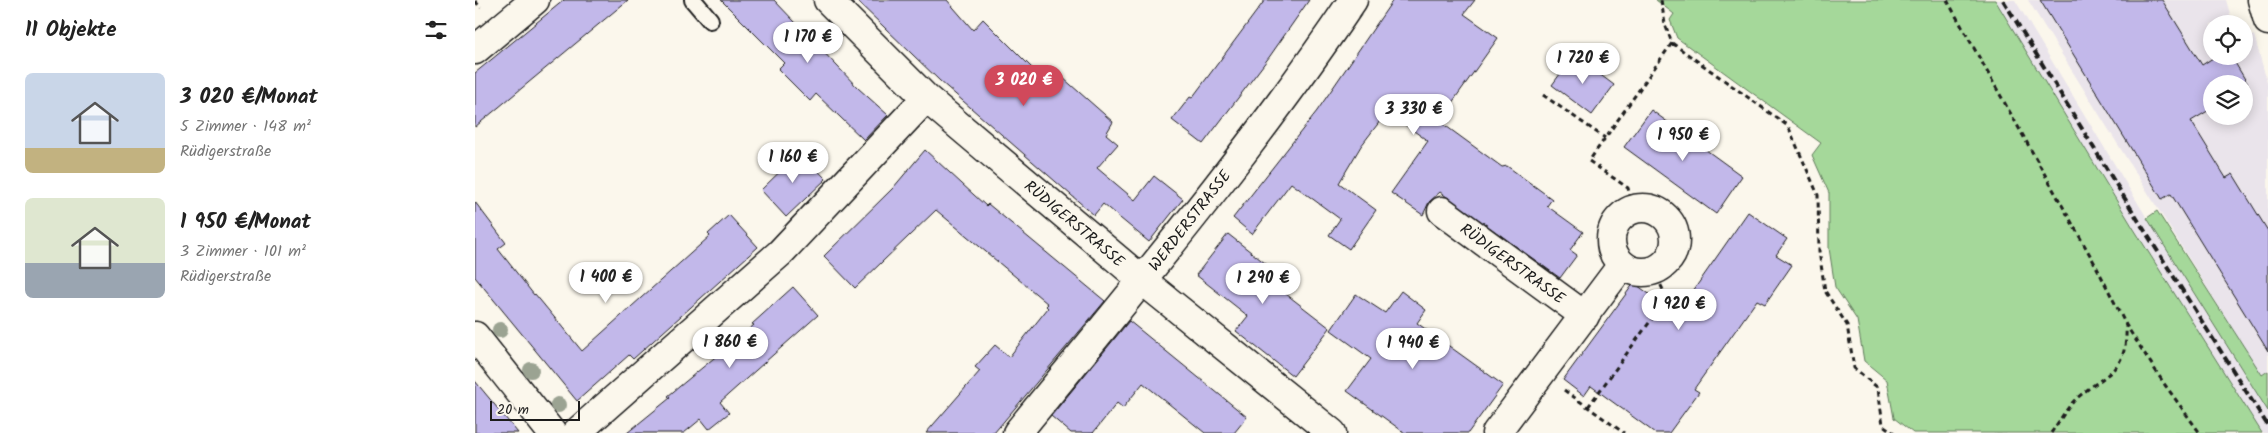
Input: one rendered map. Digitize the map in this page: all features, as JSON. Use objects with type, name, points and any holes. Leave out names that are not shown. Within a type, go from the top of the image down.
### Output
[{"type":"street","points":[[475,50],[535,0]]},
{"type":"street","name":"RÜDIGERSTRASSE","points":[[828,0],[926,98],[1142,280],[1332,433]]},
{"type":"street","name":"WERDERSTRASSE","points":[[1017,433],[1142,280],[1237,159],[1353,0]]},
{"type":"street","points":[[2262,0],[2268,21]]},
{"type":"street","points":[[576,433],[780,253],[926,98]]},
{"type":"street","points":[[1633,208],[1655,209],[1668,220],[1675,235],[1675,246],[1671,256],[1664,265],[1654,271],[1643,273],[1632,271],[1622,265],[1615,258],[1611,248],[1612,228],[1625,212],[1633,208]]},
{"type":"street","name":"RÜDIGERSTRASSE","points":[[1441,211],[1585,316]]},
{"type":"street","points":[[1496,433],[1622,265]]},
{"type":"street","points":[[475,336],[552,433]]},
{"type":"lane","points":[[693,0],[710,20]]},
{"type":"path","points":[[1661,0],[1665,24],[1672,43],[1788,126],[1818,195],[1819,251],[1825,291],[1847,325],[1854,368],[1878,388],[1883,425],[1894,433]]},
{"type":"path","points":[[1947,0],[2095,264],[2126,325],[2165,385],[2200,433]]},
{"type":"path","points":[[1633,208],[1628,188],[1589,161],[1672,43]]},
{"type":"path","points":[[1543,95],[1605,138]]},
{"type":"path","points":[[1588,407],[1667,298],[1654,271]]},
{"type":"path","points":[[2051,433],[2075,400],[2115,368],[2124,356],[2127,343],[2126,325]]},
{"type":"path","points":[[1540,374],[1624,433]]},
{"type":"shaded area","points":[[1995,0],[2015,0],[2147,218],[2268,411],[2268,433],[2262,433],[2132,226]]},
{"type":"shaded area","points":[[2028,0],[2226,0],[2230,15],[2203,15],[2203,65],[2253,65],[2254,35],[2268,85],[2268,371],[2262,376]]},
{"type":"green space","points":[[1656,0],[1995,0],[2132,226],[2262,433],[1913,433],[1894,418],[1887,380],[1864,361],[1857,320],[1835,287],[1829,248],[1829,193],[1812,155],[1821,143],[1677,38],[1670,20],[1674,14]]},
{"type":"green space","points":[[2157,211],[2262,375],[2268,371],[2268,411],[2147,218]]},
{"type":"building","points":[[564,0],[628,0],[475,127],[475,73]]},
{"type":"building","points":[[721,0],[774,0],[858,88],[888,115],[864,140],[816,94],[810,101],[778,69],[784,63]]},
{"type":"building","points":[[856,0],[947,0],[973,30],[983,19],[1044,80],[1054,70],[1113,122],[1106,134],[1118,144],[1097,168],[1135,200],[1154,176],[1183,199],[1149,242],[1103,204],[1094,215],[940,81]]},
{"type":"building","points":[[1265,0],[1309,0],[1270,56],[1203,144],[1172,120],[1190,97],[1192,98]]},
{"type":"building","points":[[1393,0],[1475,0],[1464,14],[1498,38],[1439,121],[1502,167],[1507,166],[1552,199],[1547,206],[1583,232],[1570,250],[1577,255],[1560,278],[1440,192],[1429,202],[1423,215],[1391,193],[1428,141],[1387,112],[1361,146],[1339,183],[1376,210],[1349,249],[1329,235],[1340,219],[1291,183],[1252,234],[1233,218],[1317,111]]},
{"type":"building","points":[[2040,0],[2162,0],[2202,65],[2236,65],[2242,75],[2203,75],[2203,114],[2191,121],[2226,178],[2233,174],[2268,231],[2268,351],[2171,194],[2162,199]]},
{"type":"building","points":[[1574,55],[1614,85],[1592,115],[1552,85]]},
{"type":"building","points":[[1651,110],[1742,176],[1716,214],[1624,147]]},
{"type":"building","points":[[925,150],[986,206],[988,204],[1105,301],[994,433],[926,433],[980,371],[975,367],[995,345],[1009,357],[1048,308],[1046,306],[1048,304],[936,210],[855,288],[824,256],[893,188]]},
{"type":"building","points":[[800,152],[826,179],[786,217],[761,190]]},
{"type":"building","points":[[475,202],[506,243],[498,249],[582,351],[710,236],[708,234],[729,215],[758,247],[633,359],[629,355],[577,401],[475,277]]},
{"type":"building","points":[[1748,212],[1787,239],[1776,255],[1792,265],[1765,304],[1757,300],[1694,389],[1699,392],[1669,433],[1655,433],[1591,386],[1584,396],[1563,380],[1634,283],[1677,314]]},
{"type":"building","points":[[1228,234],[1284,278],[1277,287],[1330,328],[1293,376],[1236,331],[1248,316],[1196,275]]},
{"type":"building","points":[[793,287],[818,315],[720,402],[729,413],[709,429],[701,419],[684,433],[627,433],[670,398],[668,396],[754,325],[752,324]]},
{"type":"building","points":[[1401,291],[1426,310],[1417,323],[1503,385],[1468,433],[1405,433],[1347,391],[1371,359],[1331,330],[1356,294],[1385,313]]},
{"type":"building","points":[[1129,321],[1247,417],[1234,433],[1205,433],[1143,383],[1123,408],[1117,403],[1093,433],[1071,433],[1051,416]]},
{"type":"building","points":[[475,381],[518,433],[475,433]]},
{"type":"railway","points":[[2003,0],[2138,220],[2268,426]]}]
